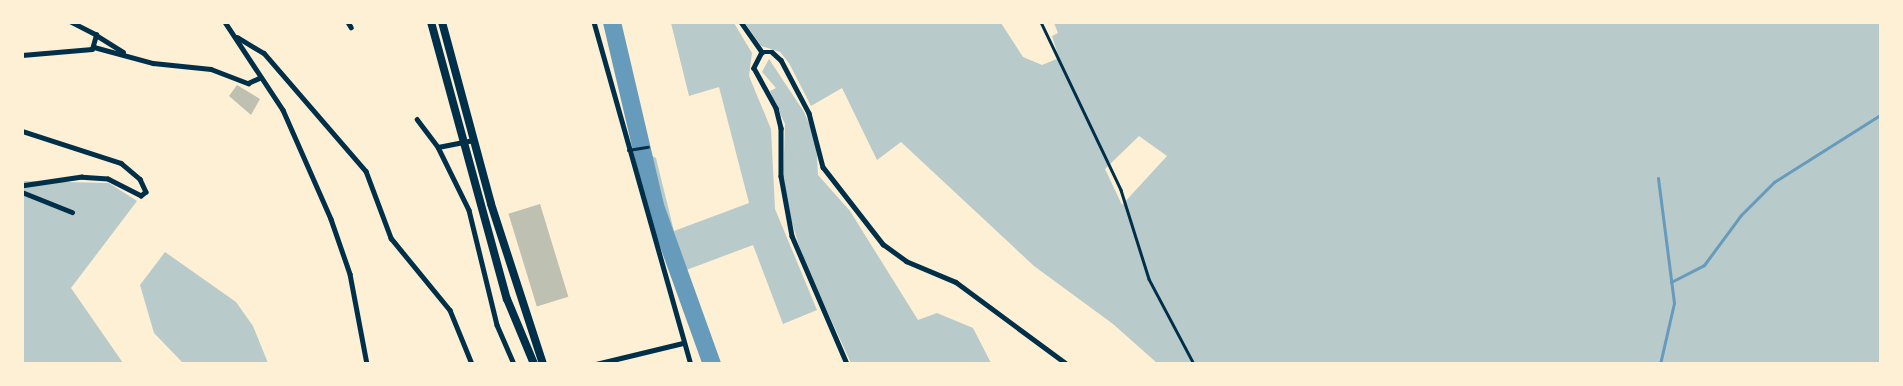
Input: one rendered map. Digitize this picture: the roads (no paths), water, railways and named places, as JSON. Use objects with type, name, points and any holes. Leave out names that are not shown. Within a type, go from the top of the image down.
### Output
[{"type":"main road","points":[[431,22],[507,299],[534,364]]},
{"type":"main road","points":[[442,22],[473,140],[543,364]]},
{"type":"street","points":[[70,22],[123,52]]},
{"type":"street","points":[[225,22],[237,37],[259,78],[283,110],[331,220],[350,274],[367,364]]},
{"type":"street","points":[[594,22],[683,343],[691,364]]},
{"type":"street","points":[[741,22],[762,52]]},
{"type":"street","points":[[94,47],[96,35]]},
{"type":"street","points":[[237,37],[264,53],[366,171],[391,238],[450,310],[472,364]]},
{"type":"street","points":[[22,55],[79,53],[94,47],[123,52],[153,63],[211,69],[248,83],[259,78]]},
{"type":"street","points":[[762,52],[754,68],[776,108],[781,128],[781,176],[792,236],[848,364]]},
{"type":"street","points":[[762,52],[772,52],[781,60],[808,112],[823,166],[882,244],[906,261],[956,282],[1067,364]]},
{"type":"street","points":[[417,119],[438,148],[469,210],[497,325],[514,364]]},
{"type":"street","points":[[22,131],[121,163],[140,179],[146,192],[141,196],[108,179],[82,177],[22,186]]},
{"type":"street","points":[[438,148],[473,140]]},
{"type":"street","points":[[22,192],[72,212]]},
{"type":"street","points":[[596,364],[683,343]]},
{"type":"lane","points":[[1041,22],[1121,190],[1148,280],[1194,364]]},
{"type":"lane","points":[[630,150],[648,147]]},
{"type":"waterway","points":[[612,22],[655,206],[712,364]]},
{"type":"waterway","points":[[1671,282],[1704,265],[1741,215],[1774,182],[1880,115]]},
{"type":"waterway","points":[[1658,178],[1674,303],[1660,364]]}]
